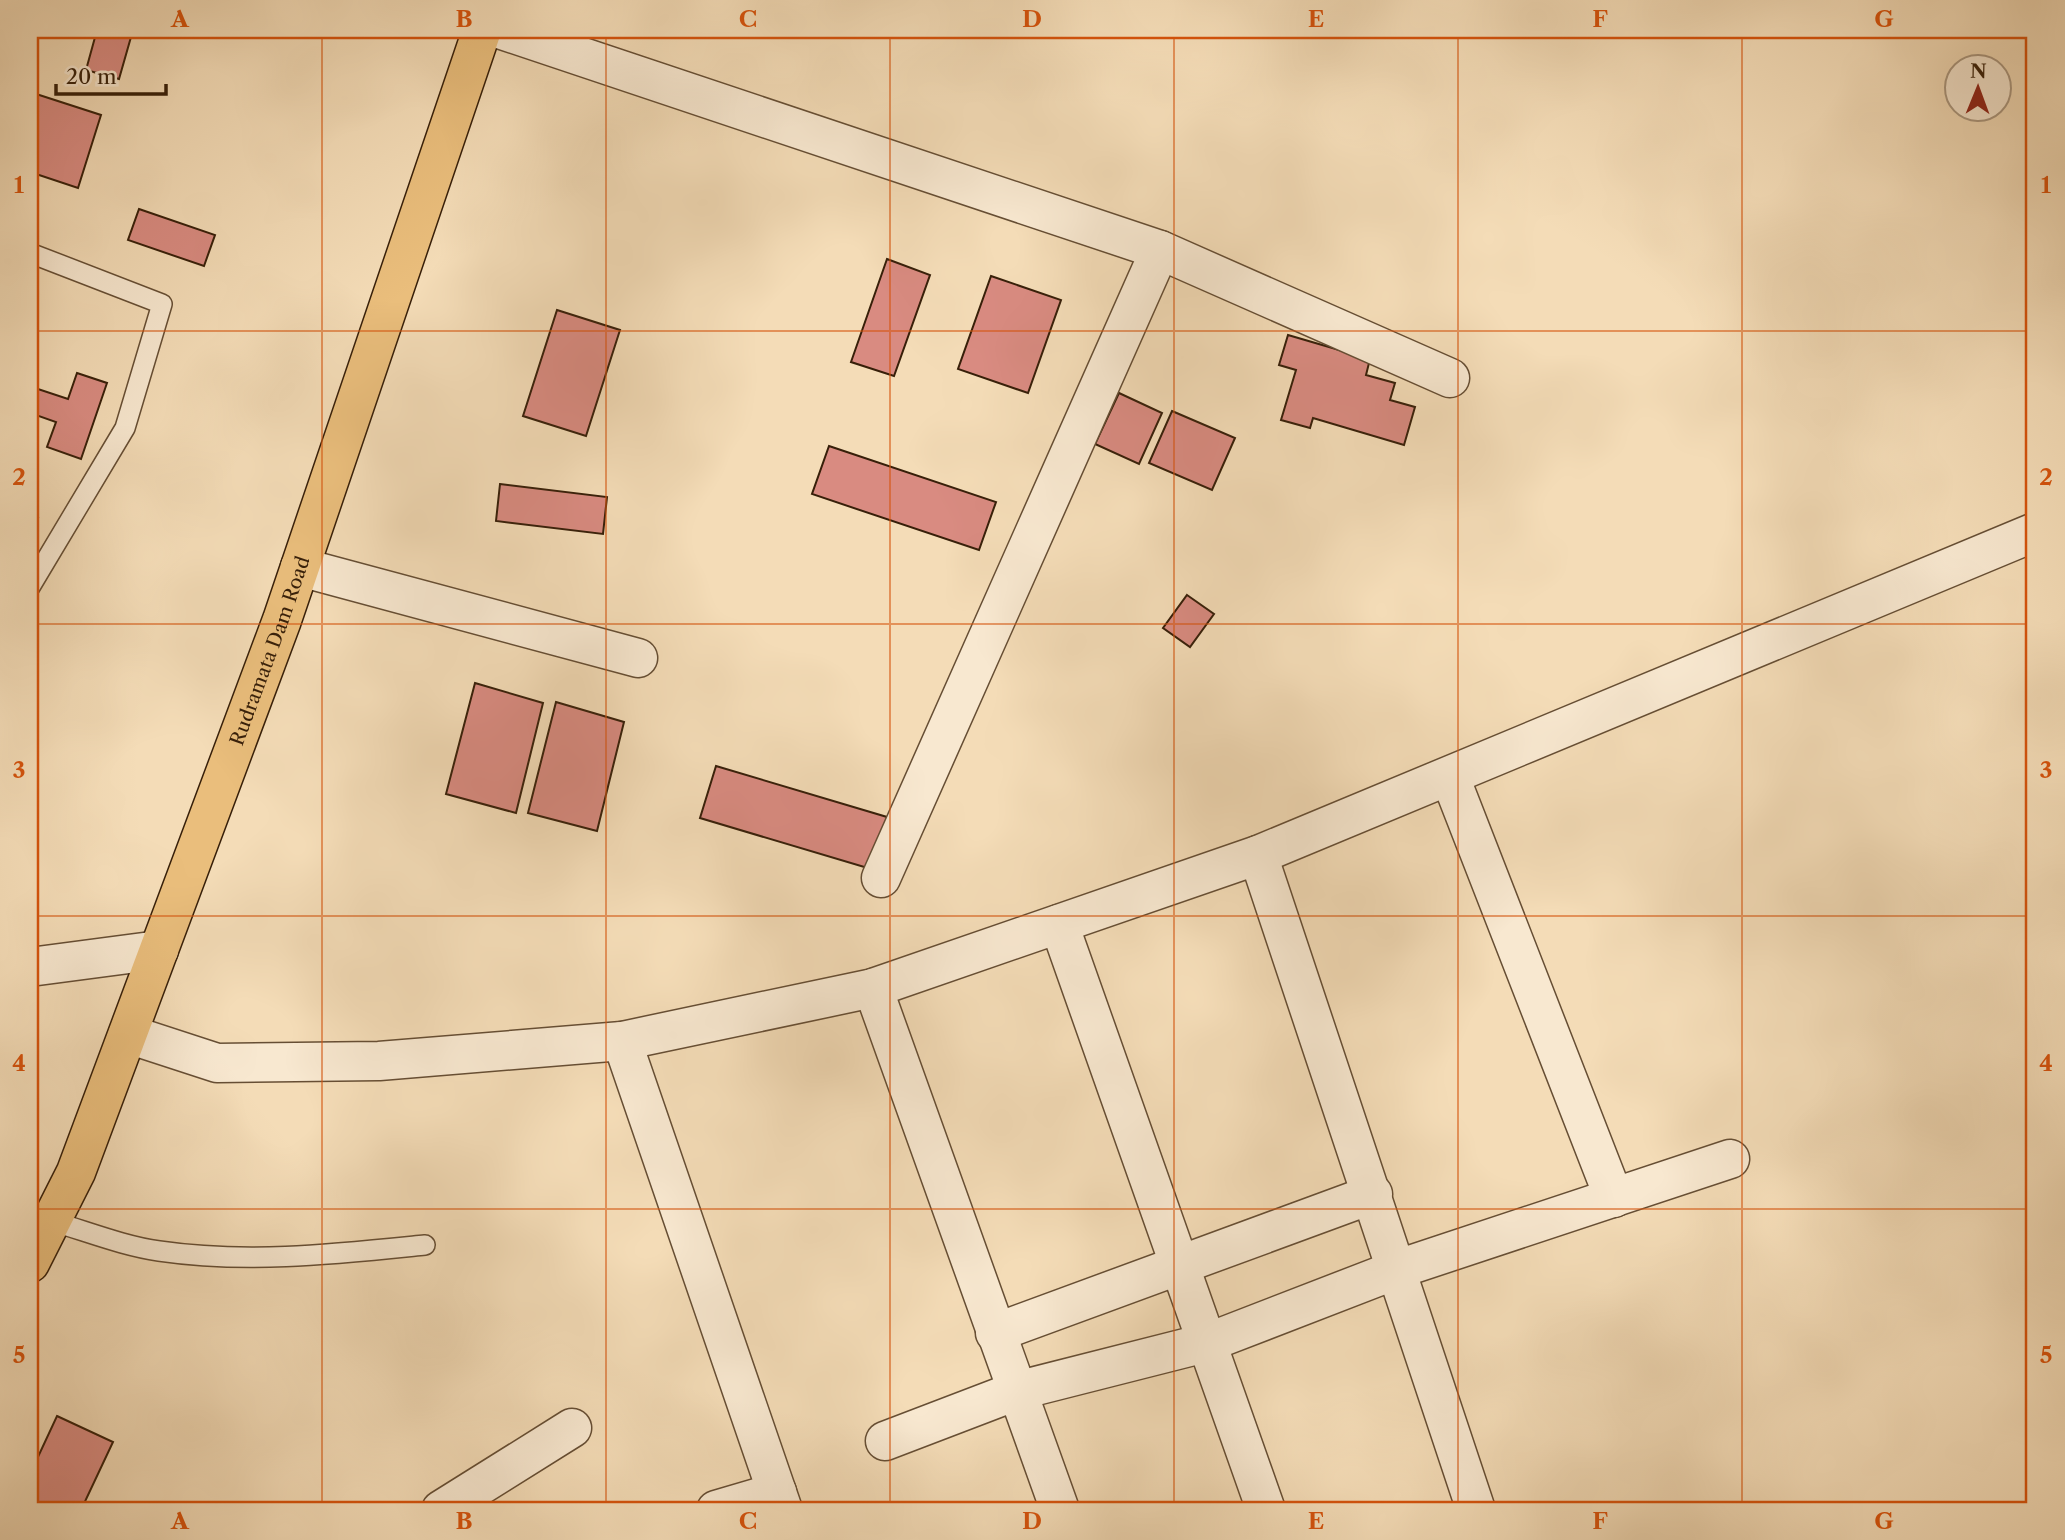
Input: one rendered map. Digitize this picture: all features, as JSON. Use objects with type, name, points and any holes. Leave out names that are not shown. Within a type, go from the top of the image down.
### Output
[{"type":"highway","name":"Rudramata Dam Road","points":[[30,1263],[76,1172],[300,567],[482,30]]},
{"type":"street","points":[[502,30],[1160,250],[1450,378]]},
{"type":"street","points":[[881,878],[1160,250]]},
{"type":"street","points":[[128,1034],[218,1063],[379,1061],[622,1041],[873,988],[1258,855],[2035,532]]},
{"type":"street","points":[[300,567],[638,658]]},
{"type":"street","points":[[1450,777],[1614,1198]]},
{"type":"street","points":[[1258,855],[1476,1510]]},
{"type":"street","points":[[1059,924],[1182,1265],[1266,1510]]},
{"type":"street","points":[[30,967],[159,950]]},
{"type":"street","points":[[873,988],[1060,1510]]},
{"type":"street","points":[[622,1041],[780,1501],[716,1510]]},
{"type":"street","points":[[885,1441],[1016,1391],[1209,1342],[1398,1269],[1730,1159]]},
{"type":"street","points":[[996,1333],[1373,1194]]},
{"type":"street","points":[[441,1510],[572,1428]]},
{"type":"lane","points":[[30,253],[162,304],[125,428],[30,587]]},
{"type":"lane","points":[[51,1221],[157,1251],[230,1257],[298,1258],[425,1245]]},
{"type":"building","points":[[97,30],[133,30],[119,79],[86,70]]},
{"type":"building","points":[[30,92],[101,115],[78,188],[30,172]]},
{"type":"building","points":[[139,209],[215,235],[204,266],[128,240]]},
{"type":"building","points":[[887,259],[930,275],[894,376],[851,362]]},
{"type":"building","points":[[991,276],[1061,300],[1028,393],[958,369]]},
{"type":"building","points":[[557,310],[620,330],[586,436],[523,416]]},
{"type":"building","points":[[1288,335],[1370,359],[1366,375],[1395,383],[1390,400],[1415,407],[1404,445],[1313,418],[1310,428],[1281,420],[1296,370],[1279,365]]},
{"type":"building","points":[[77,373],[107,383],[81,459],[47,447],[56,422],[30,413],[38,389],[68,399]]},
{"type":"building","points":[[1119,393],[1162,413],[1139,464],[1095,444]]},
{"type":"building","points":[[1172,411],[1235,438],[1212,490],[1149,463]]},
{"type":"building","points":[[829,446],[996,502],[979,550],[812,494]]},
{"type":"building","points":[[500,484],[607,497],[603,534],[496,521]]},
{"type":"building","points":[[30,514],[38,518],[30,537]]},
{"type":"building","points":[[1187,595],[1214,614],[1190,647],[1163,628]]},
{"type":"building","points":[[475,683],[543,703],[516,813],[446,794]]},
{"type":"building","points":[[556,702],[624,722],[597,831],[528,813]]},
{"type":"building","points":[[716,766],[887,817],[871,869],[700,818]]},
{"type":"building","points":[[57,1416],[113,1442],[81,1510],[67,1510],[57,1506],[55,1510],[30,1510],[30,1474]]}]
